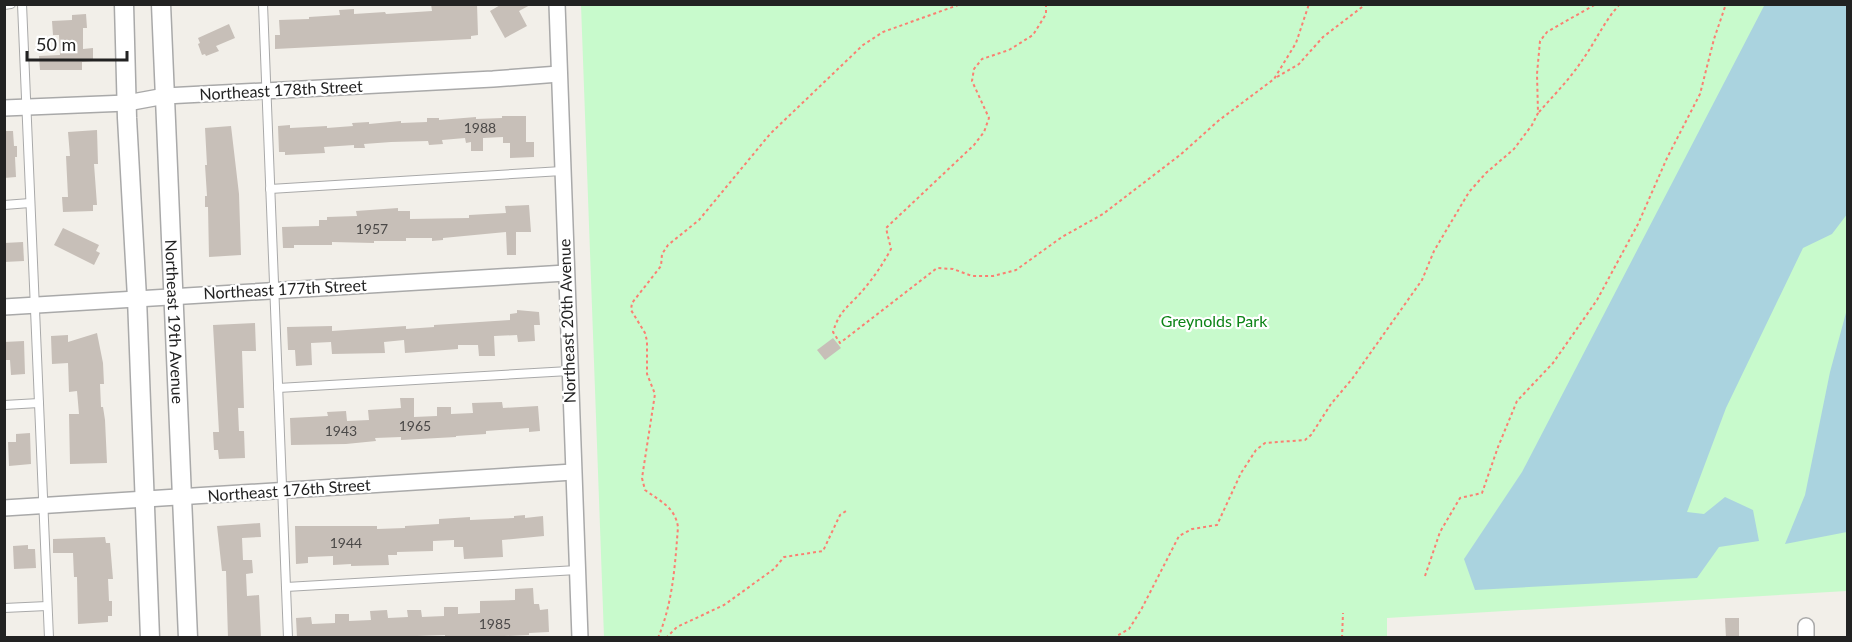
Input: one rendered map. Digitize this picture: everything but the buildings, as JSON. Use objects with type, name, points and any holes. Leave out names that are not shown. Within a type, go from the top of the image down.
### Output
[{"type":"street","points":[[124,4],[150,638]]},
{"type":"street","name":"Northeast 19th Avenue","points":[[161,4],[188,638]]},
{"type":"street","name":"Northeast 20th Avenue","points":[[557,4],[580,638]]},
{"type":"street","name":"Northeast 178th Street","points":[[4,108],[127,103],[165,96],[559,74]]},
{"type":"street","name":"Northeast 177th Street","points":[[4,307],[566,273]]},
{"type":"street","name":"Northeast 176th Street","points":[[4,508],[573,472]]},
{"type":"lane","points":[[4,5],[11,4]]},
{"type":"lane","points":[[22,4],[49,638]]},
{"type":"lane","points":[[263,4],[288,638]]},
{"type":"lane","points":[[270,189],[562,171]]},
{"type":"lane","points":[[4,205],[30,203]]},
{"type":"lane","points":[[278,388],[569,371]]},
{"type":"lane","points":[[4,405],[39,403]]},
{"type":"lane","points":[[286,587],[577,570]]},
{"type":"lane","points":[[4,608],[47,606]]},
{"type":"path","points":[[658,638],[667,616],[672,594],[678,527],[677,517],[671,508],[643,487],[642,478],[655,394],[647,374],[647,340],[631,310],[632,303],[661,266],[662,254],[668,245],[699,220],[770,134],[863,45],[883,32],[961,4]]},
{"type":"path","points":[[1046,4],[1046,14],[1033,35],[1009,50],[982,59],[974,69],[972,81],[989,118],[984,132],[974,145],[885,228],[891,249],[869,283],[838,316],[833,332],[840,343],[937,268],[953,269],[972,276],[993,276],[1016,270],[1062,237],[1102,214],[1136,190],[1228,114],[1274,79],[1299,64],[1323,37],[1366,4]]},
{"type":"path","points":[[1274,79],[1296,42],[1309,4]]},
{"type":"path","points":[[1538,113],[1537,74],[1540,41],[1547,32],[1596,4]]},
{"type":"path","points":[[1113,638],[1129,629],[1179,536],[1192,529],[1217,525],[1241,473],[1256,450],[1265,443],[1305,440],[1311,435],[1422,280],[1434,251],[1468,192],[1514,149],[1538,113],[1579,65],[1609,16],[1620,4]]},
{"type":"path","points":[[1425,576],[1440,532],[1460,498],[1482,493],[1517,401],[1553,363],[1597,300],[1638,224],[1700,94],[1714,39],[1726,4]]},
{"type":"path","points":[[666,638],[677,627],[724,605],[774,569],[784,557],[823,551],[840,515],[846,511]]},
{"type":"path","points":[[1342,638],[1343,613]]},
{"type":"green space","name":"Greynolds Park","points":[[581,5],[1847,5],[1847,591],[1387,618],[1387,638],[604,637]]},
{"type":"water","points":[[1765,4],[1847,5],[1848,213],[1832,234],[1803,248],[1726,408],[1687,512],[1704,514],[1725,497],[1753,510],[1759,541],[1719,547],[1697,578],[1475,590],[1464,559],[1522,472]]},
{"type":"water","points":[[1847,309],[1847,532],[1785,544],[1805,495],[1830,372]]}]
